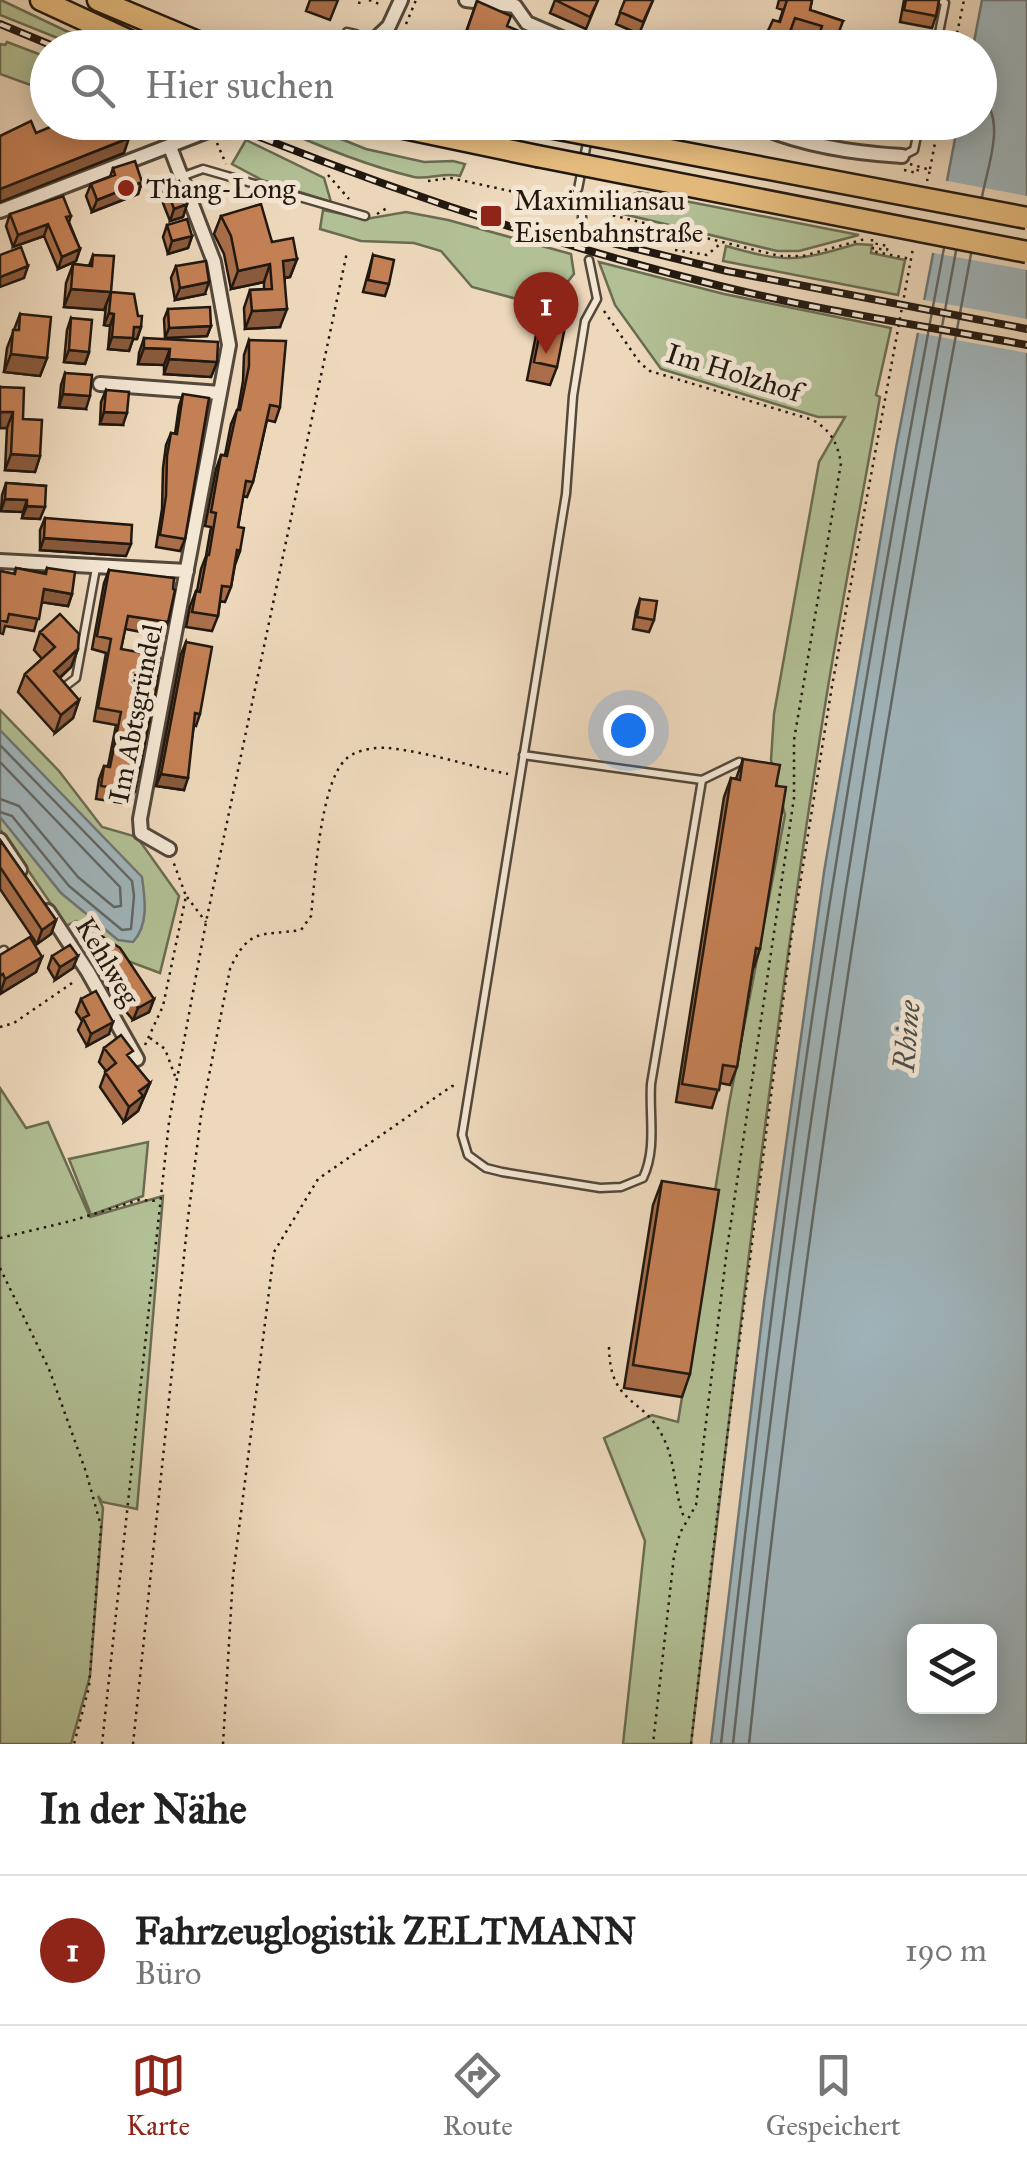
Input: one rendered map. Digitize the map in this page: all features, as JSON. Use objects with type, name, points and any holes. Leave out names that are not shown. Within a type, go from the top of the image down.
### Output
[{"type":"highway","points":[[41,0],[105,30]]},
{"type":"highway","points":[[98,0],[169,30]]},
{"type":"highway","points":[[461,140],[1027,252]]},
{"type":"highway","points":[[618,140],[1027,218]]},
{"type":"street","points":[[385,30],[401,0]]},
{"type":"street","points":[[466,0],[520,3],[527,23],[543,30]]},
{"type":"street","points":[[0,210],[187,140]]},
{"type":"street","points":[[808,140],[902,156]]},
{"type":"street","points":[[0,561],[187,571],[228,344],[214,262],[170,147]]},
{"type":"street","points":[[100,384],[220,393]]},
{"type":"street","name":"Im Abtsgründel","points":[[168,849],[141,833],[140,819],[187,571]]},
{"type":"street","name":"Kehlweg","points":[[0,840],[88,972],[137,1059]]},
{"type":"lane","points":[[940,30],[944,12],[941,0]]},
{"type":"lane","points":[[578,188],[587,140]]},
{"type":"lane","points":[[902,156],[914,150],[916,140]]},
{"type":"lane","points":[[181,177],[203,169],[365,216]]},
{"type":"lane","points":[[589,260],[596,299],[585,321],[573,396],[566,494],[463,1146],[468,1155],[486,1168],[600,1188],[622,1187],[644,1178],[652,1152],[650,1084],[702,780]]},
{"type":"lane","points":[[62,688],[76,678],[97,565]]},
{"type":"lane","points":[[523,754],[702,780],[739,762]]},
{"type":"path","points":[[369,0],[386,6],[387,0]]},
{"type":"path","points":[[404,30],[416,0]]},
{"type":"path","points":[[958,30],[964,0]]},
{"type":"path","points":[[926,188],[936,140]]},
{"type":"path","points":[[217,142],[228,171],[226,176]]},
{"type":"path","points":[[902,156],[918,170],[930,170]]},
{"type":"path","points":[[328,174],[357,207]]},
{"type":"path","points":[[428,180],[451,178],[780,256],[818,252],[873,238],[900,244]]},
{"type":"path","points":[[598,212],[604,202],[640,189]]},
{"type":"path","points":[[548,201],[558,219]]},
{"type":"path","points":[[365,216],[388,208]]},
{"type":"path","points":[[873,238],[872,243],[888,246],[887,250],[872,251],[911,259]]},
{"type":"path","points":[[691,1744],[790,940],[832,686],[915,241]]},
{"type":"path","points":[[675,250],[707,255],[721,242]]},
{"type":"path","points":[[102,1744],[176,1080],[347,252]]},
{"type":"path","name":"Im Holzhof","points":[[596,299],[640,364],[650,371],[813,420],[828,429],[838,446],[839,485],[794,740],[794,798],[727,1249],[696,1505],[686,1520]]},
{"type":"path","points":[[133,1744],[188,1218],[201,1116],[230,970],[240,948],[252,937],[264,932],[302,930],[310,916],[324,812],[333,780],[345,759],[366,750],[387,748],[520,776]]},
{"type":"path","points":[[168,849],[186,896],[206,922]]},
{"type":"path","points":[[137,1059],[163,1006],[186,896]]},
{"type":"path","points":[[0,1027],[14,1023],[88,972]]},
{"type":"path","points":[[149,1037],[165,1049],[176,1080]]},
{"type":"path","points":[[223,1744],[234,1576],[274,1252],[318,1180],[452,1086],[470,1088]]},
{"type":"path","points":[[0,1238],[140,1200],[160,1200]]},
{"type":"path","points":[[0,1268],[49,1369],[101,1526],[89,1687],[74,1744]]},
{"type":"path","points":[[609,1347],[610,1372],[624,1396],[662,1434],[675,1466],[682,1518],[686,1520],[674,1556],[653,1744]]},
{"type":"green space","points":[[0,0],[64,30],[38,30],[0,15]]},
{"type":"green space","points":[[7,42],[30,51],[30,85],[0,74],[0,44]]},
{"type":"green space","points":[[246,140],[324,178],[331,202],[262,180],[232,164]]},
{"type":"green space","points":[[308,140],[344,140],[424,162],[465,164],[460,176],[425,178],[338,153]]},
{"type":"green space","points":[[639,192],[859,235],[799,251],[777,251],[611,211],[614,202]]},
{"type":"green space","points":[[323,210],[366,219],[406,212],[448,220],[571,254],[574,274],[547,307],[472,287],[441,251],[414,243],[361,241],[320,229]]},
{"type":"green space","points":[[856,244],[872,245],[871,253],[905,260],[898,295],[723,261],[726,246],[791,258]]},
{"type":"green space","points":[[599,262],[724,294],[891,328],[876,395],[880,397],[828,687],[788,951],[691,1744],[623,1744],[645,1541],[604,1438],[652,1415],[678,1422],[729,1104],[785,815],[771,760],[774,714],[819,462],[845,417],[818,417],[661,369],[615,305]]},
{"type":"green space","points":[[0,710],[59,771],[102,827],[137,837],[179,896],[160,973],[117,957],[76,921],[66,926],[0,829]]},
{"type":"green space","points":[[0,1088],[26,1128],[48,1122],[90,1217],[163,1196],[137,1509],[102,1502],[98,1496],[103,1508],[90,1676],[71,1744],[0,1744]]},
{"type":"green space","points":[[148,1142],[143,1196],[91,1215],[69,1159]]},
{"type":"water","name":"Rhine","points":[[982,0],[1027,0],[1027,1744],[711,1744],[764,1302],[824,872],[896,448],[955,140],[997,140],[997,30],[976,30]]},
{"type":"water","points":[[0,730],[142,877],[144,920],[133,942],[118,940],[61,893],[0,817]]},
{"type":"pier","points":[[942,180],[1027,196],[1027,270],[928,252]]},
{"type":"pier","points":[[919,299],[1027,319],[1027,353],[913,332]]},
{"type":"building","points":[[555,0],[598,0],[590,17]]},
{"type":"building","points":[[625,0],[653,0],[643,22],[620,12]]},
{"type":"building","points":[[787,0],[812,0],[810,10],[843,21],[840,30],[821,30],[822,26],[795,18],[791,30],[768,30],[773,20],[780,22]]},
{"type":"building","points":[[906,0],[939,0],[936,16],[904,10]]},
{"type":"building","points":[[477,1],[511,16],[507,26],[516,30],[467,30]]},
{"type":"building","points":[[30,121],[30,140],[124,140],[0,189],[0,136]]},
{"type":"building","points":[[135,161],[142,182],[97,200],[91,184],[115,175],[113,168]]},
{"type":"building","points":[[179,181],[187,204],[174,209],[166,186]]},
{"type":"building","points":[[63,196],[71,216],[66,217],[80,249],[62,257],[48,224],[18,235],[10,214]]},
{"type":"building","points":[[261,204],[272,242],[293,238],[297,259],[283,261],[287,309],[252,311],[250,290],[272,289],[270,264],[238,271],[231,236],[221,216]]},
{"type":"building","points":[[187,219],[192,236],[172,241],[167,225]]},
{"type":"building","points":[[21,247],[28,266],[0,277],[0,255]]},
{"type":"building","points":[[93,255],[114,256],[111,292],[71,289],[73,264],[92,266]]},
{"type":"building","points":[[373,255],[394,260],[389,284],[368,280]]},
{"type":"building","points":[[206,261],[209,282],[180,288],[176,266]]},
{"type":"building","points":[[111,292],[134,294],[138,316],[142,316],[141,327],[134,327],[133,338],[112,337]]},
{"type":"building","points":[[210,307],[211,326],[169,328],[168,309]]},
{"type":"building","points":[[545,307],[568,312],[557,367],[534,362]]},
{"type":"building","points":[[20,314],[51,317],[47,358],[11,354],[13,330],[19,330]]},
{"type":"building","points":[[71,318],[92,320],[89,352],[69,350]]},
{"type":"building","points":[[144,338],[218,342],[217,362],[169,359],[170,349],[144,348]]},
{"type":"building","points":[[249,340],[286,341],[280,407],[270,405],[253,482],[246,481],[238,527],[244,528],[231,587],[222,586],[218,616],[192,612],[209,555],[216,513],[211,512],[221,455],[227,456],[240,410],[249,366]]},
{"type":"building","points":[[65,373],[92,375],[90,396],[63,394]]},
{"type":"building","points":[[0,387],[24,388],[23,419],[42,420],[40,456],[11,454],[13,412],[0,412]]},
{"type":"building","points":[[106,390],[129,392],[127,413],[104,412]]},
{"type":"building","points":[[183,394],[209,398],[185,539],[160,535],[167,456],[171,433],[177,434]]},
{"type":"building","points":[[6,483],[46,486],[45,507],[27,506],[27,500],[5,499]]},
{"type":"building","points":[[45,518],[132,525],[131,544],[44,538]]},
{"type":"building","points":[[16,568],[46,574],[47,568],[75,572],[72,594],[44,589],[39,619],[9,614],[7,622],[0,620],[0,571],[15,574]]},
{"type":"building","points":[[109,570],[174,578],[168,622],[128,616],[121,649],[160,656],[135,791],[101,786],[104,766],[110,767],[121,712],[98,708],[111,639],[97,636]]},
{"type":"building","points":[[640,599],[657,601],[654,620],[637,617]]},
{"type":"building","points":[[60,614],[79,634],[78,649],[54,671],[79,700],[61,715],[25,674],[55,647],[40,632]]},
{"type":"building","points":[[186,642],[212,647],[200,714],[195,713],[188,778],[161,774]]},
{"type":"building","points":[[743,759],[780,765],[776,786],[786,787],[737,1067],[723,1065],[719,1090],[682,1084],[731,778],[740,780]]},
{"type":"building","points":[[0,840],[56,920],[42,930],[0,867]]},
{"type":"building","points":[[100,935],[120,948],[154,999],[138,1008],[94,944]]},
{"type":"building","points":[[30,937],[42,957],[5,979],[3,974],[0,976],[0,955]]},
{"type":"building","points":[[70,945],[78,956],[60,967],[52,956]]},
{"type":"building","points":[[96,991],[113,1022],[91,1034],[83,1018],[89,1015],[81,999]]},
{"type":"building","points":[[121,1035],[133,1051],[127,1055],[150,1083],[139,1091],[143,1096],[129,1107],[105,1072],[116,1063],[104,1048]]},
{"type":"building","points":[[662,1181],[719,1190],[690,1374],[633,1365]]},
{"type":"railway","points":[[0,24],[30,36]]},
{"type":"railway","points":[[268,140],[468,213],[656,270],[796,303],[1027,345]]},
{"type":"railway","points":[[596,239],[727,271],[1027,329]]},
{"type":"place","name":"Thang-Long","points":[[126,188]]},
{"type":"place","name":"Maximiliansau Eisenbahnstraße","points":[[491,216]]},
{"type":"place","name":"Fahrzeuglogistik ZELTMANN","points":[[546,354]]}]
